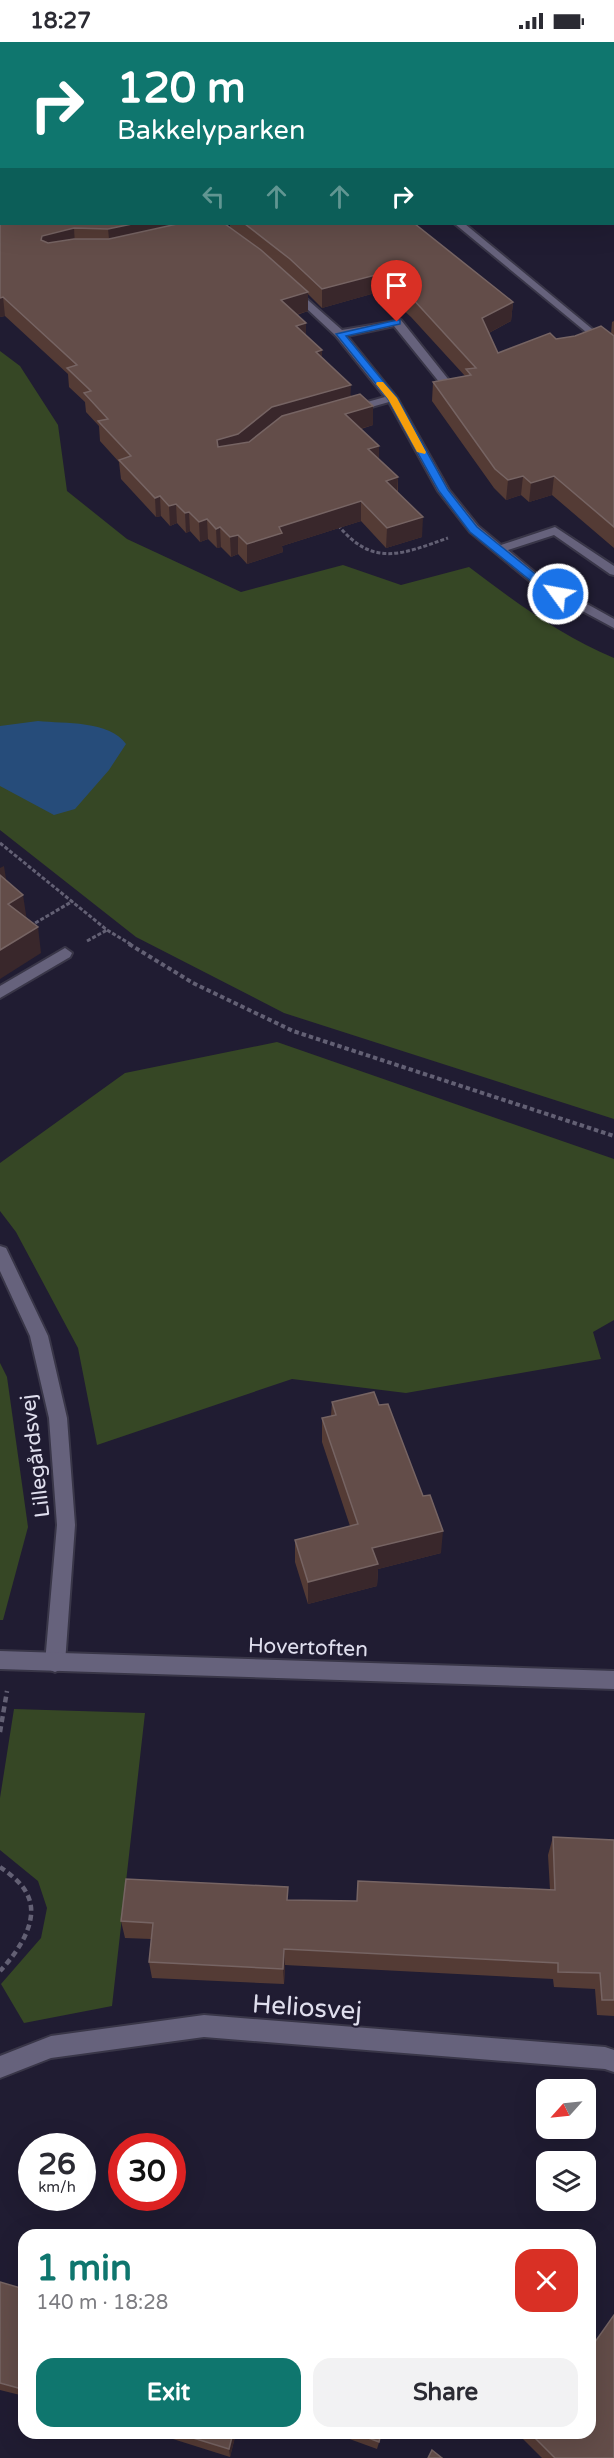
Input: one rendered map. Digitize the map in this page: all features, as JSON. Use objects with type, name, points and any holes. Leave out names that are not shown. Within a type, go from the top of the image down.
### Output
[{"type":"street","points":[[461,225],[614,352]]},
{"type":"street","points":[[279,277],[340,334],[392,398],[444,491],[474,530],[540,583],[614,624]]},
{"type":"street","points":[[340,334],[397,322],[444,381]]},
{"type":"street","points":[[340,413],[392,398]]},
{"type":"street","points":[[497,550],[555,531],[614,571]]},
{"type":"street","points":[[0,993],[65,953]]},
{"type":"street","name":"Lillegårdsvej","points":[[0,1252],[39,1336],[58,1418],[66,1525],[55,1663]]},
{"type":"street","name":"Hovertoften","points":[[6,1660],[614,1680]]},
{"type":"street","name":"Heliosvej","points":[[0,2067],[51,2047],[204,2026],[605,2058],[614,2061]]},
{"type":"path","points":[[335,520],[341,530],[359,547],[377,555],[399,554],[474,530]]},
{"type":"path","points":[[331,526],[341,530]]},
{"type":"path","points":[[0,843],[107,930],[193,983],[293,1031],[614,1136]]},
{"type":"path","points":[[27,927],[73,901]]},
{"type":"path","points":[[0,1732],[6,1660]]},
{"type":"path","points":[[0,1867],[28,1895],[31,1921],[11,1961],[0,1971]]},
{"type":"green space","points":[[0,351],[20,366],[58,425],[67,491],[127,539],[241,592],[343,565],[401,585],[469,567],[557,629],[614,658],[614,1119],[284,1013],[136,937],[0,830]]},
{"type":"green space","points":[[277,1042],[614,1159],[614,1320],[593,1332],[601,1359],[406,1393],[292,1379],[97,1445],[78,1348],[16,1232],[0,1211],[0,1163],[125,1073]]},
{"type":"green space","points":[[0,1363],[7,1377],[28,1527],[3,1620],[0,1620]]},
{"type":"green space","points":[[14,1709],[145,1713],[112,2006],[24,2023],[1,1984],[41,1938],[47,1908],[38,1881],[0,1850],[0,1798]]},
{"type":"water","points":[[38,721],[98,727],[118,736],[126,744],[109,770],[75,809],[54,815],[0,786],[0,726]]},
{"type":"building","points":[[0,225],[127,225],[108,229],[74,228],[42,236],[41,240],[48,243],[74,239],[109,239],[172,225],[226,225],[261,250],[308,292],[281,300],[306,323],[296,326],[322,350],[316,352],[351,385],[272,407],[238,434],[217,440],[218,447],[249,442],[282,416],[360,394],[373,406],[345,414],[379,446],[368,449],[398,477],[386,481],[423,517],[387,528],[361,501],[279,527],[282,533],[247,544],[238,535],[230,537],[220,527],[216,529],[207,519],[199,522],[176,504],[169,506],[160,496],[155,498],[119,460],[131,456],[98,421],[108,419],[84,393],[91,391],[67,368],[77,365],[3,297],[0,298]]},
{"type":"building","points":[[246,225],[416,225],[513,302],[482,318],[498,353],[550,333],[556,339],[575,336],[601,326],[614,336],[614,527],[554,476],[531,483],[523,476],[508,480],[495,469],[433,382],[471,375],[466,369],[476,368],[412,298],[383,273],[322,289],[290,259]]},
{"type":"building","points":[[0,875],[23,895],[8,904],[38,927],[0,950]]},
{"type":"building","points":[[374,1392],[379,1405],[388,1404],[423,1496],[430,1495],[443,1531],[372,1548],[378,1564],[308,1582],[295,1540],[358,1524],[322,1418],[336,1415],[332,1402]]},
{"type":"building","points":[[553,1837],[614,1840],[614,2000],[602,2000],[600,1973],[558,1972],[558,1963],[284,1949],[283,1969],[149,1962],[153,1923],[121,1921],[126,1879],[288,1887],[287,1900],[357,1901],[358,1881],[555,1890]]},
{"type":"building","points":[[0,2282],[18,2287],[18,2388],[0,2383]]},
{"type":"building","points":[[614,2315],[614,2458],[555,2458],[536,2439],[596,2439],[596,2340]]},
{"type":"building","points":[[196,2439],[232,2439],[229,2449]]},
{"type":"building","points":[[432,2450],[442,2458],[428,2458]]},
{"type":"slow traffic","points":[[380,384],[392,398],[422,452]]},
{"type":"route","points":[[397,322],[340,334],[392,398],[444,491],[474,530],[540,583],[558,594]]}]
